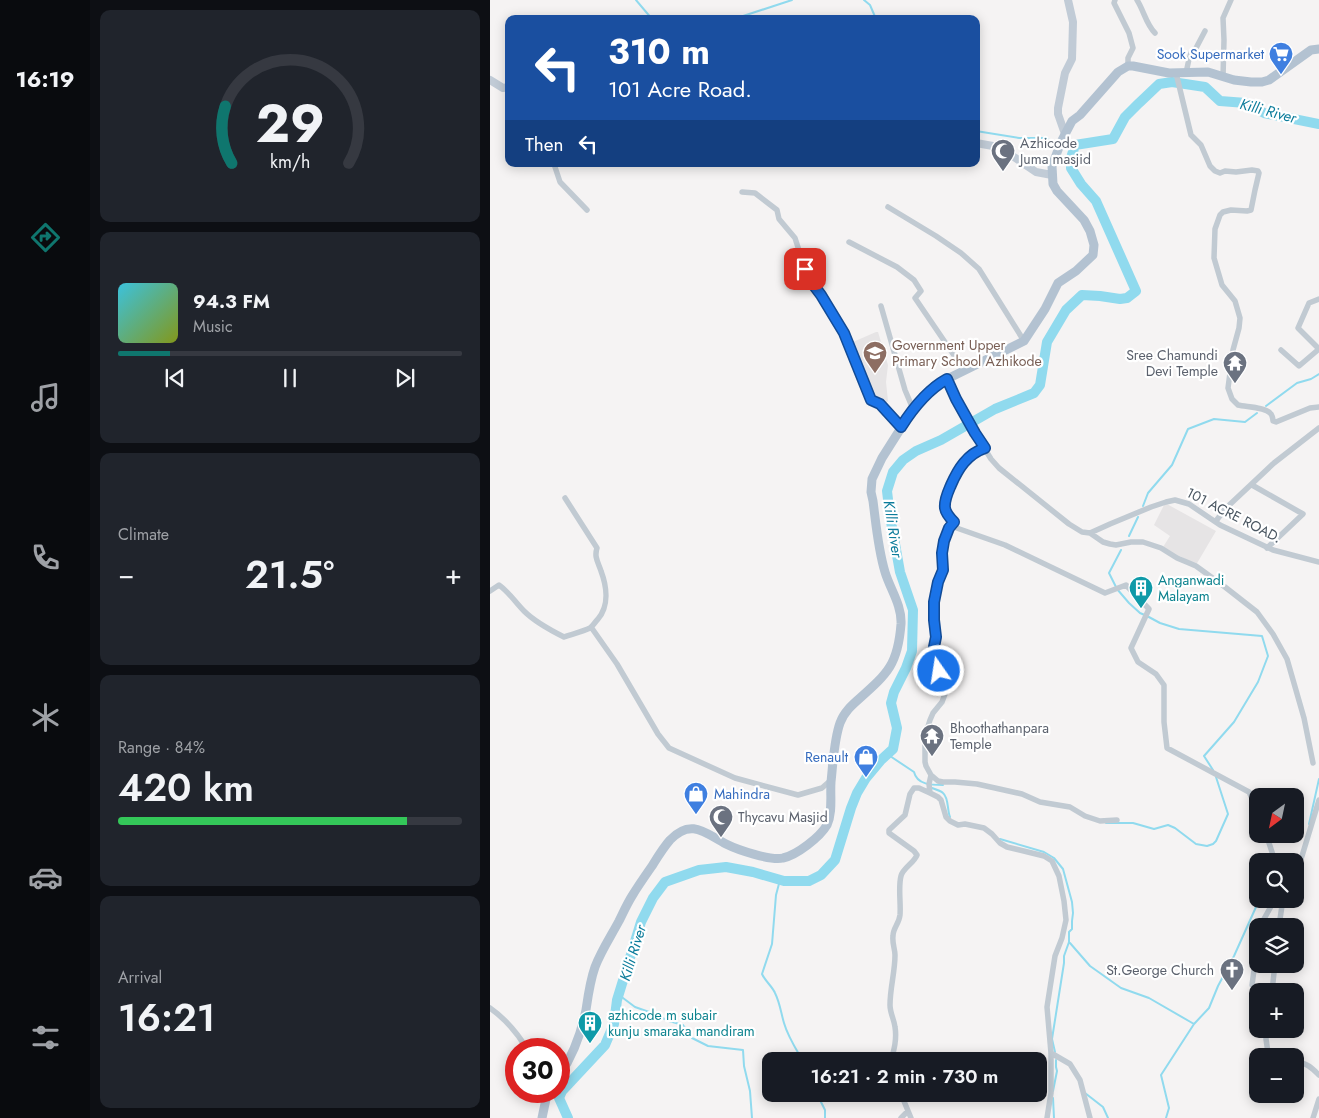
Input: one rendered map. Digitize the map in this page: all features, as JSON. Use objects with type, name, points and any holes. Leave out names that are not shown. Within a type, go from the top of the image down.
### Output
[{"type":"main road","points":[[570,1059],[585,1012],[595,967],[602,950],[631,897],[669,841],[679,832],[687,829],[696,829],[735,849],[782,859],[804,848],[826,826],[830,816],[834,746],[841,721],[846,712],[888,672],[896,656],[901,623],[898,603],[884,570],[871,492],[872,479],[882,458],[913,409],[935,385],[1024,341],[1045,309],[1058,284],[1093,255],[1092,239],[1084,220],[1062,198],[1053,184],[1052,166],[1072,122],[1118,72],[1128,66],[1177,76],[1186,73],[1208,72],[1234,80],[1251,82],[1269,80],[1311,50],[1319,49]]},
{"type":"main road","points":[[542,1118],[545,1103]]},
{"type":"street","points":[[1065,134],[1058,114],[1065,72],[1072,59],[1073,22],[1068,0]]},
{"type":"street","points":[[1115,0],[1114,3],[1129,33],[1133,48],[1128,58],[1128,66]]},
{"type":"street","points":[[1137,0],[1148,25],[1155,33]]},
{"type":"street","points":[[1223,77],[1223,18],[1231,0]]},
{"type":"street","points":[[1186,73],[1188,59],[1205,31]]},
{"type":"street","points":[[1177,76],[1191,135],[1202,145],[1210,166],[1220,173],[1250,170],[1260,173],[1254,190],[1251,210],[1222,212],[1215,229],[1214,258],[1222,285],[1234,301],[1240,318],[1229,377],[1228,388],[1231,397],[1238,406],[1270,412],[1273,421],[1276,422],[1310,408],[1319,408]]},
{"type":"street","points":[[490,80],[505,88]]},
{"type":"street","points":[[980,144],[993,146],[1011,155],[1036,172],[1052,175]]},
{"type":"street","points":[[555,167],[560,182],[586,210]]},
{"type":"street","points":[[742,192],[756,193],[777,210],[779,219],[794,238],[805,269],[844,333],[871,400],[880,404],[901,427]]},
{"type":"street","points":[[888,206],[961,253],[979,269],[1024,341]]},
{"type":"street","points":[[849,242],[897,267],[914,280],[921,291],[915,298],[964,370]]},
{"type":"street","points":[[1281,350],[1299,366],[1319,349],[1298,328],[1309,303],[1319,299]]},
{"type":"street","points":[[881,306],[905,390],[913,409]]},
{"type":"street","points":[[947,379],[975,433],[998,468],[1078,530],[1113,545],[1143,542],[1161,548],[1174,557],[1196,566],[1257,612],[1273,634],[1287,659],[1307,728],[1313,763]]},
{"type":"street","points":[[1216,522],[1225,509],[1274,463],[1319,428]]},
{"type":"street","points":[[985,448],[973,453],[967,459],[957,472],[947,495],[945,506],[947,513],[954,522],[944,541],[942,553],[943,570],[938,582],[934,602],[936,637],[933,652],[936,666],[944,683],[945,694],[930,720],[925,736],[925,762],[931,775],[944,782],[977,784],[1022,794],[1040,802],[1070,807],[1085,816],[1100,821],[1116,820]]},
{"type":"street","points":[[1252,485],[1303,514],[1267,548]]},
{"type":"street","points":[[490,591],[499,584],[524,611],[543,626],[564,637],[591,627],[602,614],[605,606],[606,590],[596,560],[597,548],[565,498]]},
{"type":"street","name":"101 ACRE ROAD.","points":[[1090,534],[1151,507],[1175,500],[1189,504],[1220,525],[1267,548],[1279,553],[1319,562]]},
{"type":"street","points":[[951,526],[1005,545],[1105,594],[1126,585],[1149,609],[1131,648],[1138,662],[1156,674],[1164,685],[1164,722],[1167,748],[1249,792]]},
{"type":"street","points":[[591,627],[617,664],[658,734],[669,748],[735,778],[798,795],[822,788],[832,780]]},
{"type":"street","points":[[929,788],[931,775]]},
{"type":"street","points":[[894,1052],[895,1026],[890,1010],[895,956],[893,934],[899,921],[901,876],[917,855],[889,833],[888,830],[906,815],[910,794],[914,788],[929,788],[941,800],[946,817],[950,821],[958,825],[965,824],[984,828],[1007,847],[1039,854],[1052,861],[1059,876],[1066,924],[1053,964],[1047,1007],[1051,1053],[1051,1093],[1047,1118]]},
{"type":"street","points":[[1303,853],[1319,800]]},
{"type":"street","points":[[490,1008],[520,1038]]},
{"type":"street","points":[[1051,1053],[1070,1064],[1080,1080],[1090,1118]]},
{"type":"street","points":[[1304,1064],[1319,1075]]},
{"type":"street","points":[[1313,1118],[1319,1099]]},
{"type":"street","points":[[904,1102],[911,1118]]},
{"type":"street","points":[[901,1118],[908,1111]]},
{"type":"shaded area","name":"Government Upper Primary School Azhikode","points":[[878,332],[888,365],[886,382],[888,401],[885,404],[872,398],[853,342]]},
{"type":"shaded area","points":[[1165,503],[1216,531],[1196,565],[1180,556],[1175,556],[1163,547],[1170,536],[1154,525]]},
{"type":"waterway","points":[[636,0],[649,15]]},
{"type":"waterway","points":[[746,15],[792,0]]},
{"type":"waterway","points":[[864,0],[870,5],[874,15]]},
{"type":"waterway","name":"Killi River","points":[[568,1118],[559,1098],[562,1091],[605,1045],[614,1024],[617,1000],[641,922],[653,898],[665,882],[699,870],[726,867],[784,881],[809,881],[821,875],[835,860],[857,793],[866,778],[893,749],[897,728],[891,703],[912,651],[913,610],[900,572],[890,516],[887,491],[893,472],[903,460],[916,451],[941,440],[995,409],[1034,393],[1040,385],[1047,342],[1066,310],[1082,295],[1120,299],[1127,298],[1136,291],[1096,201],[1081,184],[1071,168],[1071,158],[1075,145],[1113,139],[1125,117],[1139,103],[1159,84],[1172,82],[1205,87],[1220,101],[1246,103],[1264,113],[1319,124]]},
{"type":"waterway","points":[[980,132],[1019,138],[1045,138],[1055,143]]},
{"type":"waterway","name":"Killi River","points":[[1064,147],[1070,148],[1071,156]]},
{"type":"waterway","points":[[1266,406],[1297,383],[1311,379],[1319,374]]},
{"type":"waterway","points":[[1143,506],[1148,493],[1172,465],[1188,429],[1214,419],[1245,422],[1257,413]]},
{"type":"waterway","points":[[1129,536],[1138,517]]},
{"type":"waterway","points":[[1121,550],[1109,573],[1117,589],[1140,613],[1160,623],[1179,629],[1262,636],[1268,656],[1258,682],[1234,722],[1204,756],[1213,770]]},
{"type":"waterway","points":[[887,754],[914,772],[918,780],[930,784],[943,785]]},
{"type":"waterway","points":[[1106,823],[1133,823],[1154,829],[1168,825],[1196,844],[1207,846],[1213,844],[1228,814],[1216,777]]},
{"type":"waterway","points":[[1309,824],[1319,779]]},
{"type":"waterway","points":[[932,788],[945,795],[950,817]]},
{"type":"waterway","points":[[1000,839],[1044,852],[1054,858],[1063,869],[1072,902],[1072,929],[1069,932],[1069,942],[1064,956],[1052,1039],[1055,1052]]},
{"type":"waterway","points":[[780,880],[776,895],[772,944],[762,974],[775,993],[784,1023],[798,1052]]},
{"type":"waterway","points":[[1194,1024],[1209,1008],[1256,908]]},
{"type":"waterway","points":[[1070,943],[1090,966],[1121,988],[1149,998],[1194,1024],[1161,1075],[1169,1108],[1166,1118]]},
{"type":"waterway","points":[[619,995],[635,1007],[683,1025],[692,1038],[708,1046],[743,1050],[744,1066],[750,1091],[752,1118]]},
{"type":"waterway","points":[[1053,1091],[1057,1071],[1056,1060]]},
{"type":"waterway","points":[[1085,1093],[1103,1107],[1108,1118]]},
{"type":"waterway","points":[[1053,1098],[1054,1118]]},
{"type":"waterway","points":[[821,1102],[825,1110],[825,1118]]},
{"type":"place","name":"Sook Supermarket","points":[[1281,75]]},
{"type":"place","name":"Azhicode Juma masjid","points":[[1003,172]]},
{"type":"place","name":"Government Upper Primary School Azhikode","points":[[875,374]]},
{"type":"place","name":"Sree Chamundi Devi Temple","points":[[1235,384]]},
{"type":"place","name":"Anganwadi Malayam","points":[[1141,609]]},
{"type":"place","name":"Bhoothathanpara Temple","points":[[932,757]]},
{"type":"place","name":"Renault","points":[[866,778]]},
{"type":"place","name":"Mahindra","points":[[696,815]]},
{"type":"place","name":"Thycavu Masjid","points":[[721,838]]},
{"type":"place","name":"St.George Church","points":[[1232,991]]},
{"type":"place","name":"azhicode m subair kunju smaraka mandiram","points":[[590,1044]]},
{"type":"route","points":[[805,269],[844,333],[871,400],[880,404],[901,427],[913,409],[935,385],[947,379],[956,399],[985,448],[973,453],[962,464],[953,480],[946,501],[946,512],[954,522],[949,528],[944,541],[942,553],[943,570],[938,582],[934,602],[936,637],[933,652],[939,671]]}]
